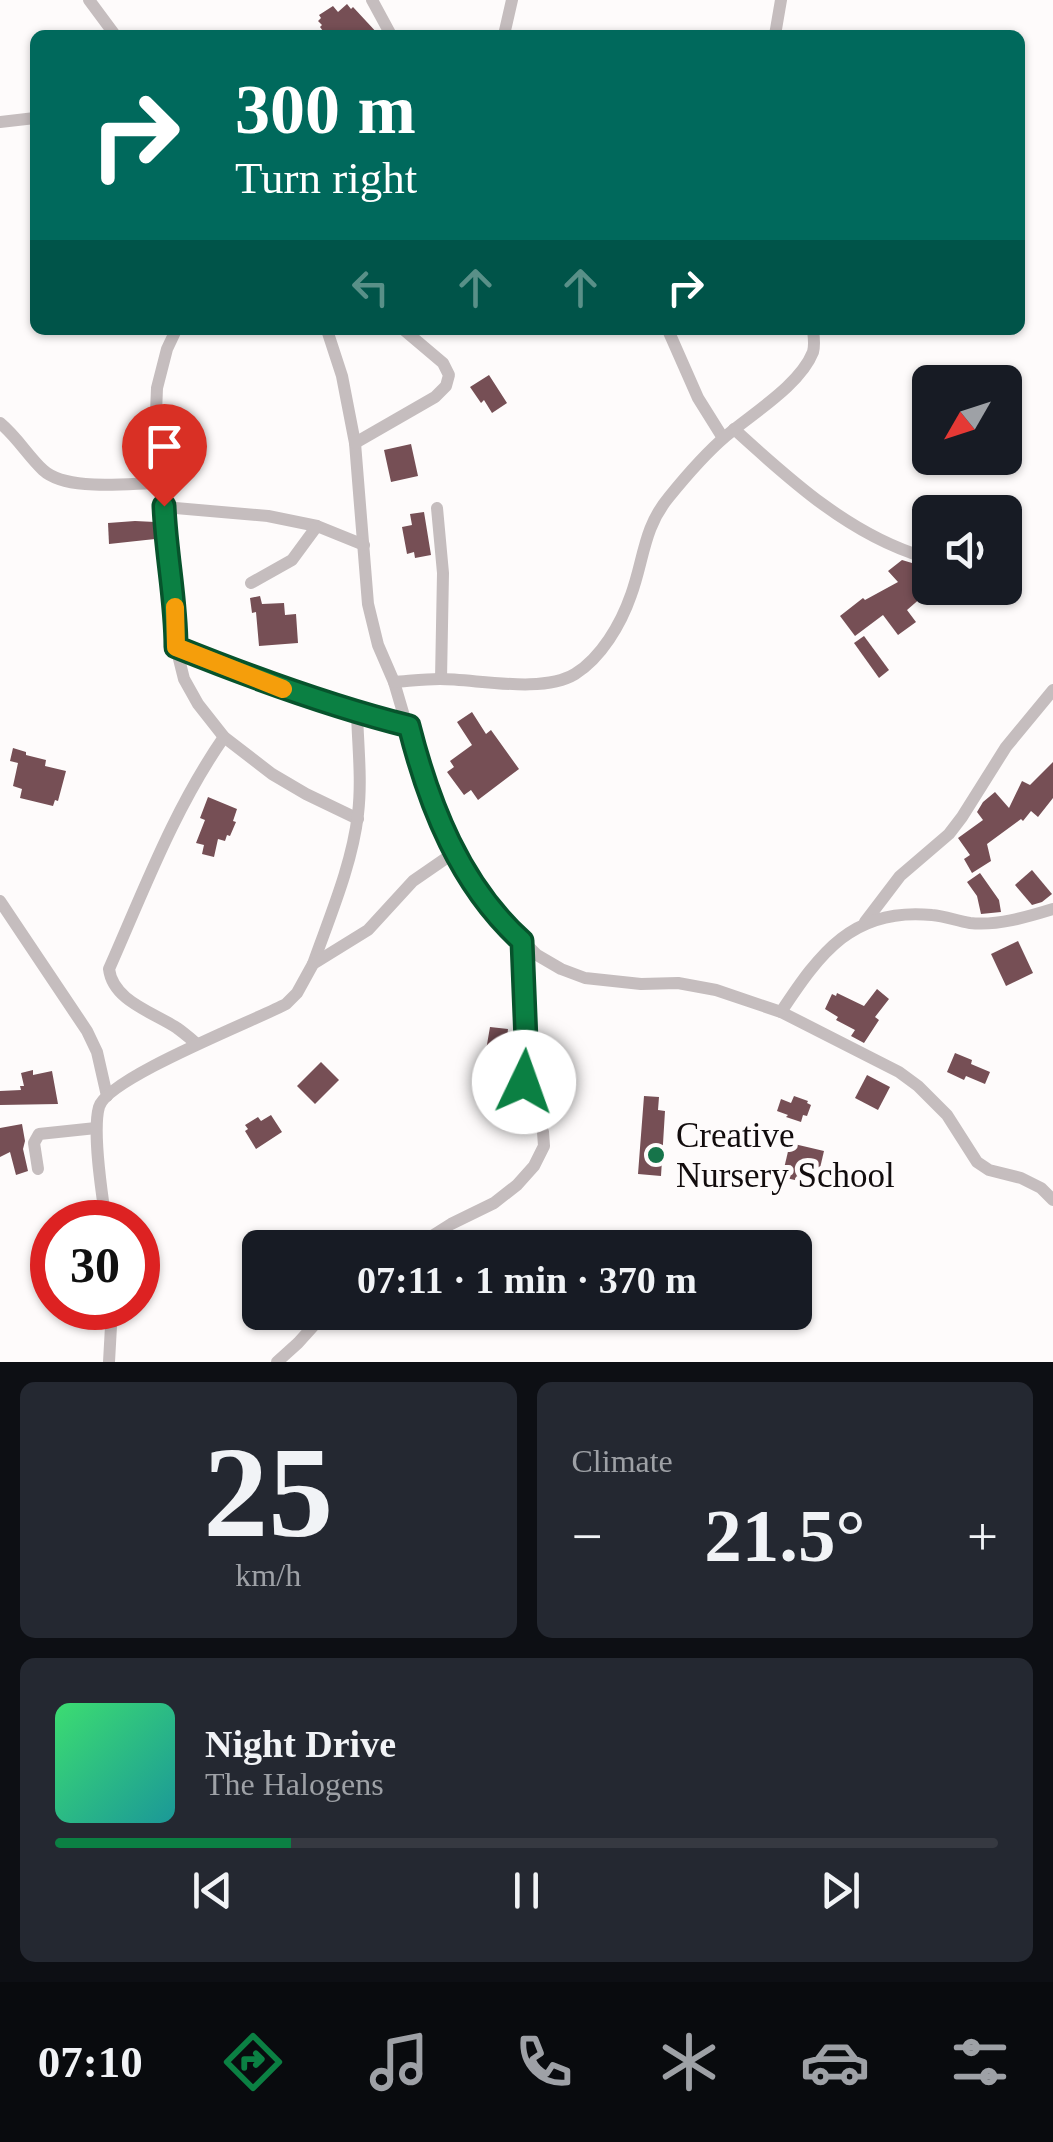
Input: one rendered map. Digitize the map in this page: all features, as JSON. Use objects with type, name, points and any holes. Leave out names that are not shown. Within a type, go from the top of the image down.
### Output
[{"type":"street","points":[[89,0],[111,30]]},
{"type":"street","points":[[372,0],[388,30]]},
{"type":"street","points":[[505,30],[512,0]]},
{"type":"street","points":[[775,30],[781,0]]},
{"type":"street","points":[[102,20],[105,30]]},
{"type":"street","points":[[0,122],[30,119]]},
{"type":"street","points":[[174,335],[157,388],[155,438],[176,647],[184,680],[224,738],[272,774],[358,819]]},
{"type":"street","points":[[329,335],[342,376],[355,443],[368,604],[378,645],[409,726],[424,784],[455,852],[485,900],[537,955],[561,969],[586,978],[678,983],[716,990],[781,1012],[899,1072],[947,1115],[977,1162],[989,1170],[1021,1178],[1041,1188],[1053,1200]]},
{"type":"street","points":[[355,443],[446,386],[449,375],[443,363],[410,335]]},
{"type":"street","points":[[670,335],[698,398],[729,434],[854,526],[912,553]]},
{"type":"street","points":[[394,682],[441,679],[510,685],[562,680],[578,673],[606,643],[621,617],[632,593],[648,530],[666,499],[729,434],[790,384],[815,349],[814,335]]},
{"type":"street","points":[[0,423],[43,470],[56,478],[72,483],[160,483]]},
{"type":"street","points":[[164,506],[268,516],[317,526],[364,545]]},
{"type":"street","points":[[436,508],[442,574],[441,679]]},
{"type":"street","points":[[251,582],[292,560],[317,526]]},
{"type":"street","points":[[176,647],[258,680],[409,726]]},
{"type":"street","points":[[781,1012],[831,946],[866,922],[900,876],[949,834],[1006,748],[1053,690]]},
{"type":"street","points":[[104,1200],[96,1128],[99,1105],[107,1096],[197,1044],[286,1004],[314,964],[358,819],[357,713]]},
{"type":"street","points":[[197,1044],[121,993],[111,982],[110,969],[170,829],[224,738]]},
{"type":"street","points":[[314,964],[368,930],[413,881],[455,852]]},
{"type":"street","points":[[866,922],[911,914],[936,915],[972,924],[994,923],[1053,910]]},
{"type":"street","points":[[2,911],[86,1031],[97,1052],[107,1096]]},
{"type":"street","points":[[442,1230],[494,1203],[517,1186],[544,1146],[543,1132],[524,1082],[522,941]]},
{"type":"street","points":[[38,1168],[34,1140],[39,1134],[96,1128]]},
{"type":"street","points":[[109,1362],[111,1330]]},
{"type":"street","points":[[277,1362],[308,1330]]},
{"type":"building","points":[[347,4],[374,30],[322,30],[319,15],[333,6],[338,12]]},
{"type":"building","points":[[489,375],[507,403],[492,413],[470,387]]},
{"type":"building","points":[[411,444],[418,476],[391,482],[384,450]]},
{"type":"building","points":[[424,512],[431,555],[415,558],[414,552],[407,554],[402,527],[412,525],[410,514]]},
{"type":"building","points":[[155,522],[155,539],[109,544],[108,523]]},
{"type":"building","points":[[902,560],[912,563],[913,605],[907,610],[916,622],[898,635],[883,615],[855,636],[840,616],[863,598],[898,582],[888,571]]},
{"type":"building","points":[[260,596],[262,604],[284,603],[285,615],[296,614],[298,643],[259,646],[256,612],[252,613],[250,598]]},
{"type":"building","points":[[864,636],[889,670],[879,678],[854,643]]},
{"type":"building","points":[[472,712],[486,734],[491,730],[519,769],[478,800],[471,790],[464,795],[447,772],[454,767],[450,761],[472,745],[457,722]]},
{"type":"building","points":[[13,748],[46,760],[45,766],[66,771],[53,806],[20,798],[22,789],[13,786],[18,763],[10,761]]},
{"type":"building","points":[[1053,762],[1053,798],[1038,817],[1031,811],[1023,821],[987,844],[991,861],[972,873],[964,859],[970,855],[958,838],[983,820],[977,812],[983,802],[995,792],[1009,808],[1022,781],[1030,785]]},
{"type":"building","points":[[208,797],[237,809],[230,836],[225,841],[218,839],[214,857],[202,854],[204,845],[196,843]]},
{"type":"building","points":[[1032,870],[1052,894],[1032,905],[1015,885]]},
{"type":"building","points":[[980,873],[999,900],[1001,912],[981,914],[977,896],[967,882]]},
{"type":"building","points":[[1018,941],[1033,973],[1006,986],[991,954]]},
{"type":"building","points":[[877,989],[889,999],[875,1017],[879,1020],[864,1043],[851,1036],[855,1030],[825,1009],[832,994],[864,1006]]},
{"type":"building","points":[[490,1027],[508,1029],[505,1055],[512,1057],[508,1070],[484,1062]]},
{"type":"building","points":[[955,1053],[990,1072],[985,1084],[947,1072]]},
{"type":"building","points":[[321,1062],[339,1080],[315,1104],[297,1086]]},
{"type":"building","points":[[33,1070],[33,1075],[52,1071],[58,1104],[0,1105],[0,1091],[21,1090],[21,1073]]},
{"type":"building","points":[[867,1075],[890,1087],[878,1110],[855,1098]]},
{"type":"building","name":"Creative Nursery School","points":[[644,1096],[659,1097],[658,1110],[665,1111],[661,1176],[638,1174]]},
{"type":"building","points":[[794,1096],[811,1105],[801,1122],[777,1111],[781,1099],[791,1103]]},
{"type":"building","points":[[271,1115],[282,1132],[256,1149],[245,1125]]},
{"type":"building","points":[[22,1124],[28,1171],[16,1175],[10,1152],[0,1157],[0,1128]]},
{"type":"building","points":[[790,1143],[824,1151],[816,1185],[782,1177]]},
{"type":"slow traffic","points":[[175,607],[176,647],[283,689]]},
{"type":"place","name":"Creative Nursery School","points":[[656,1155]]},
{"type":"route","points":[[164,506],[176,647],[258,680],[409,726],[424,784],[455,852],[494,912],[522,941],[524,1082]]}]
